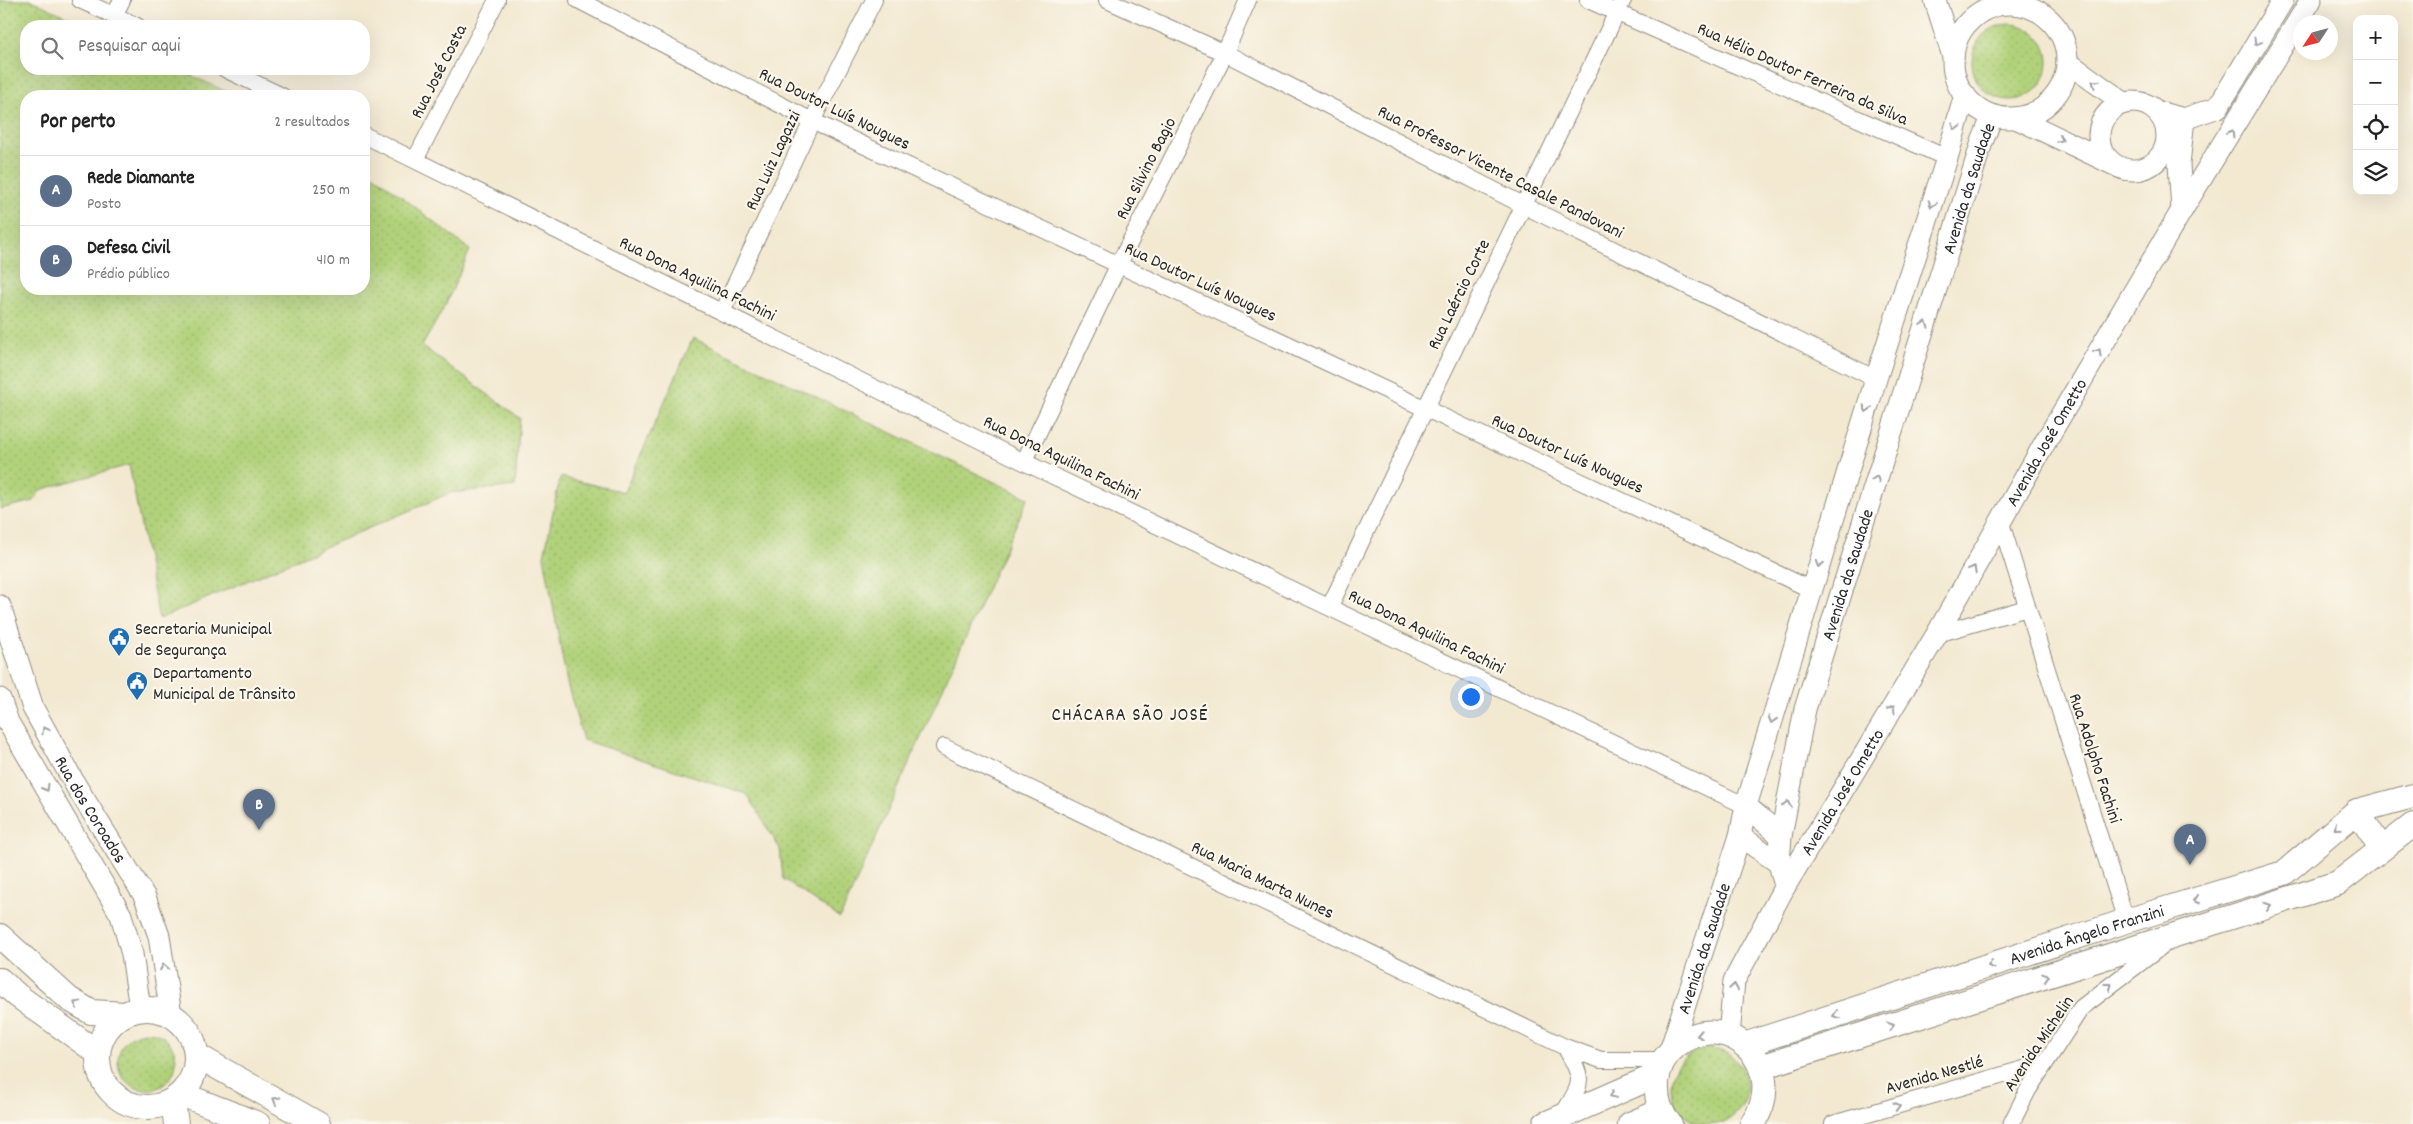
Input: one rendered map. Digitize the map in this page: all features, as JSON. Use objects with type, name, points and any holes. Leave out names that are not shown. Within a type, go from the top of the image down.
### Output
[{"type":"main road","name":"Avenida Ângelo Franzini","points":[[1737,1040],[2284,873],[2357,811],[2413,796]]},
{"type":"main road","points":[[2357,811],[2381,848]]},
{"type":"main road","name":"Avenida Ângelo Franzini","points":[[1761,1067],[2338,883],[2413,825]]},
{"type":"main road","points":[[0,936],[69,999],[91,1012],[156,1009],[172,1015],[184,1025],[193,1039],[196,1055],[193,1076],[177,1097],[159,1106],[144,1107],[129,1104],[116,1097]]},
{"type":"main road","points":[[0,980],[18,996],[98,1053]]},
{"type":"main road","points":[[126,1124],[116,1097],[105,1084],[99,1069],[98,1053],[102,1037],[111,1023],[132,1011]]},
{"type":"main road","points":[[1553,1121],[1663,1062],[1683,1040],[1697,1034],[1713,1033],[1737,1040],[1754,1055],[1761,1067],[1765,1082],[1764,1098],[1759,1113],[1752,1124]]},
{"type":"main road","points":[[196,1055],[318,1124]]},
{"type":"main road","points":[[1630,1124],[1666,1120],[1656,1093],[1663,1062]]},
{"type":"main road","points":[[177,1097],[256,1124]]},
{"type":"main road","points":[[176,1124],[177,1097]]},
{"type":"street","points":[[80,0],[123,20]]},
{"type":"street","points":[[114,16],[122,0]]},
{"type":"street","name":"Rua José Costa","points":[[415,160],[497,0]]},
{"type":"street","name":"Rua Doutor Luís Nougues","points":[[578,0],[812,121],[1812,590]]},
{"type":"street","name":"Rua Luiz Lagazzi","points":[[722,312],[812,121],[874,0]]},
{"type":"street","name":"Rua Professor Vicente Casale Pandovani","points":[[1107,0],[1225,52],[1523,205],[1876,379]]},
{"type":"street","name":"Rua Silvino Bagio","points":[[1024,462],[1119,264],[1225,52],[1248,0]]},
{"type":"street","name":"Rua Hélio Doutor Ferreira da Silva","points":[[1588,0],[1619,7],[1947,158]]},
{"type":"street","points":[[1935,0],[1953,56],[1954,70],[1964,95],[1979,108],[2006,117],[2115,166],[2136,171],[2179,164],[2205,174]]},
{"type":"street","points":[[2156,112],[2184,119],[2218,107],[2283,0]]},
{"type":"street","name":"Avenida José Ometto","points":[[1785,886],[1937,634],[2000,520],[2182,210],[2311,0]]},
{"type":"street","points":[[1953,56],[1957,38],[1967,22],[1996,2],[2018,4],[2037,10],[2052,23],[2063,39],[2067,62],[2064,78],[2052,99],[2032,114],[2006,117]]},
{"type":"street","name":"Rua Laércio Corte","points":[[1330,606],[1619,7]]},
{"type":"street","points":[[2067,62],[2124,103]]},
{"type":"street","points":[[238,75],[269,90]]},
{"type":"street","name":"Avenida da Saudade","points":[[1663,1062],[1740,836],[1746,806],[1876,379],[1947,158],[1964,95]]},
{"type":"street","points":[[2115,166],[2101,149],[2100,128],[2105,117],[2113,108],[2124,103],[2135,102],[2147,105],[2156,112],[2164,121],[2167,133],[2163,154],[2156,162],[2136,171]]},
{"type":"street","name":"Avenida da Saudade","points":[[1785,886],[1779,863],[1781,836],[1805,709],[1982,142],[1992,117],[2006,117]]},
{"type":"street","points":[[2182,210],[2179,164],[2184,119]]},
{"type":"street","name":"Rua Dona Aquilina Fachini","points":[[370,138],[1024,462],[1330,606],[1746,806]]},
{"type":"street","name":"Rua Adolpho Fachini","points":[[2000,520],[2126,921]]},
{"type":"street","name":"Rua dos Coroados","points":[[0,606],[33,708],[76,786],[145,897],[158,936],[172,1015]]},
{"type":"street","points":[[1937,634],[2027,608]]},
{"type":"street","name":"Rua dos Coroados","points":[[0,699],[8,722],[121,915],[132,954],[132,1011]]},
{"type":"street","points":[[8,722],[33,708]]},
{"type":"street","name":"Rua Maria Marta Nunes","points":[[944,747],[1565,1047],[1601,1060],[1663,1062]]},
{"type":"street","points":[[1746,806],[1781,836]]},
{"type":"street","points":[[1740,836],[1779,863]]},
{"type":"street","points":[[1737,1040],[1734,981],[1785,886]]},
{"type":"street","name":"Avenida Michelin","points":[[2011,1124],[2028,1090],[2081,1008],[2176,935]]},
{"type":"street","points":[[1553,1121],[1580,1083],[1579,1070],[1565,1047]]},
{"type":"street","name":"Avenida Nestlé","points":[[1833,1124],[2046,1063]]},
{"type":"green space","points":[[0,0],[31,0],[74,20],[20,20],[20,75],[190,75],[223,90],[20,90],[20,295],[370,295],[370,172],[470,250],[445,306],[422,346],[520,418],[515,486],[450,493],[159,619],[129,465],[40,490],[34,501],[0,509]]},
{"type":"green space","points":[[2010,24],[2025,27],[2037,35],[2045,47],[2048,62],[2045,77],[2037,89],[2025,97],[2010,100],[1995,97],[1983,89],[1975,77],[1972,62],[1975,47],[1983,35],[1995,27]]},
{"type":"green space","points":[[693,338],[1028,498],[840,918],[783,879],[780,849],[747,794],[583,740],[567,683],[544,556],[560,477],[624,492]]},
{"type":"green space","points":[[141,1032],[153,1032],[163,1036],[172,1045],[176,1067],[168,1082],[153,1090],[141,1090],[131,1086],[122,1077],[118,1067],[118,1055],[122,1045],[131,1036]]},
{"type":"green space","points":[[1709,1049],[1724,1052],[1736,1060],[1744,1072],[1747,1087],[1744,1102],[1736,1114],[1724,1122],[1709,1125],[1694,1122],[1682,1114],[1674,1102],[1671,1087],[1674,1072],[1682,1060],[1694,1052]]},
{"type":"place","name":"Secretaria Municipal de Segurança","points":[[119,657]]},
{"type":"place","name":"Departamento Municipal de Trânsito","points":[[137,701]]},
{"type":"place","name":"Defesa Civil","points":[[259,830]]},
{"type":"place","name":"Rede Diamante","points":[[2190,865]]},
{"type":"district","name":"CHÁCARA SÃO JOSÉ","points":[[1130,713]]}]
